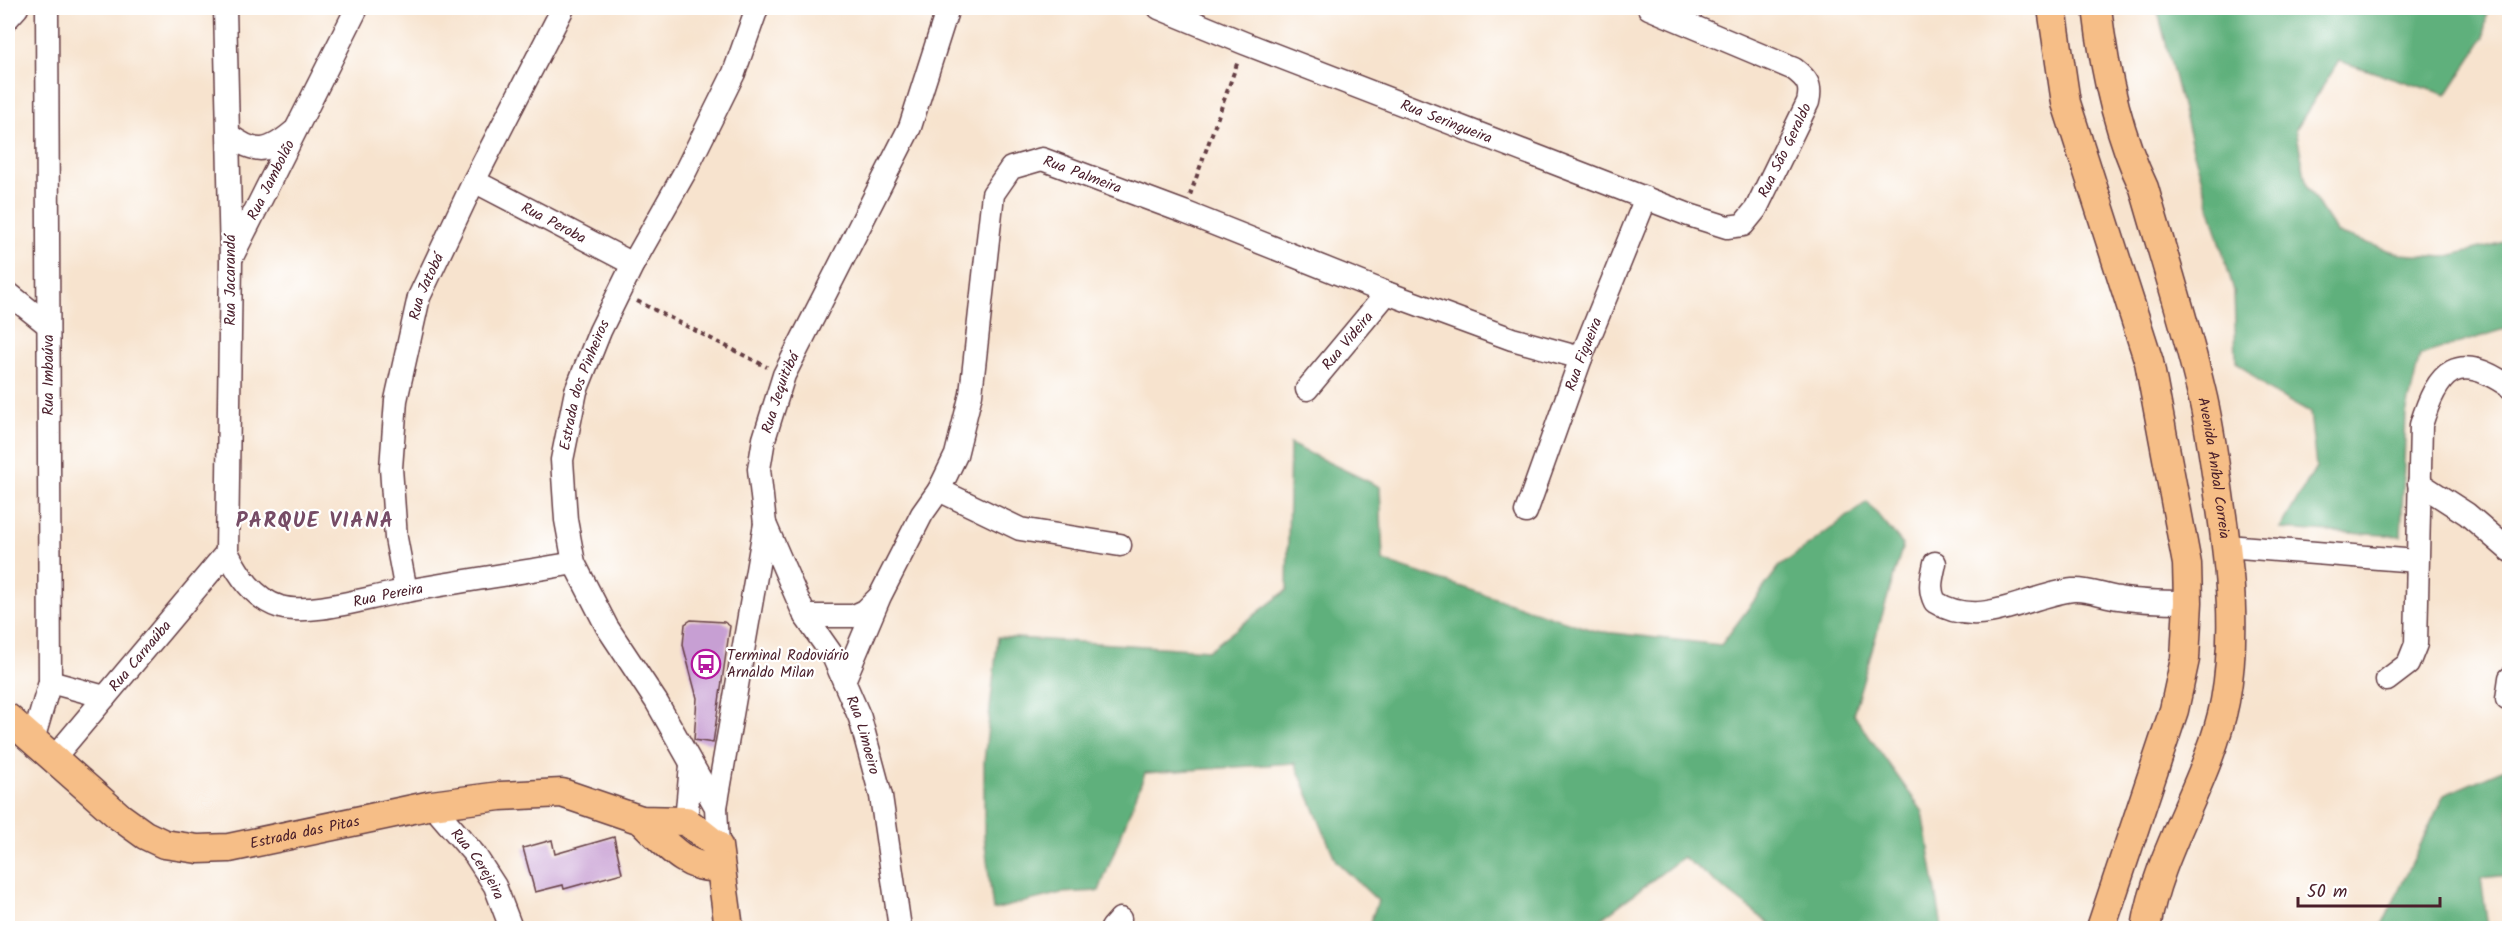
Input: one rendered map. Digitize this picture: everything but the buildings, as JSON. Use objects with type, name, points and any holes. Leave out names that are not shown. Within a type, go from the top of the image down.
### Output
[{"type":"main road","points":[[2052,8],[2066,103],[2149,362],[2187,564],[2185,659],[2174,710],[2101,928]]},
{"type":"main road","name":"Avenida Aníbal Correia","points":[[2097,8],[2106,74],[2136,171],[2144,188],[2202,392],[2227,546],[2232,609],[2230,660],[2224,702],[2210,753],[2158,882],[2146,928]]},
{"type":"main road","name":"Estrada das Pitas","points":[[8,718],[145,835],[164,844],[198,849],[229,848],[432,805],[500,796],[562,793],[641,820],[686,821]]},
{"type":"main road","name":"Estrada das Pitas","points":[[641,820],[689,863]]},
{"type":"main road","points":[[686,821],[719,856],[701,868],[689,863],[686,821]]},
{"type":"main road","name":"Estrada dos Pinheiros","points":[[719,856],[727,915]]},
{"type":"main road","name":"Estrada dos Pinheiros","points":[[689,863],[727,915]]},
{"type":"street","points":[[8,18],[17,8]]},
{"type":"street","name":"Rua Imbaúva","points":[[43,749],[50,682],[47,8]]},
{"type":"street","name":"Rua Jacarandá","points":[[225,8],[231,259],[227,552]]},
{"type":"street","name":"Rua Jambolão","points":[[231,259],[357,8]]},
{"type":"street","name":"Rua Jatobá","points":[[406,591],[396,538],[391,468],[396,400],[419,297],[474,181],[563,8]]},
{"type":"street","name":"Estrada dos Pinheiros","points":[[719,856],[716,807],[656,701],[607,627],[574,563],[562,488],[562,460],[576,391],[600,331],[618,291],[686,170],[734,73],[758,8]]},
{"type":"street","name":"Rua Jequitibá","points":[[716,807],[765,524],[759,469],[764,440],[784,375],[910,127],[948,8]]},
{"type":"street","name":"Rua Seringueira","points":[[1159,8],[1646,198],[1707,221],[1736,227]]},
{"type":"street","name":"Rua São Geraldo","points":[[1649,8],[1794,69],[1806,78],[1809,84],[1808,102],[1756,209],[1748,221],[1736,227]]},
{"type":"street","name":"Rua Jambolão","points":[[229,135],[243,145],[256,150],[275,147],[294,131]]},
{"type":"street","name":"Rua Palmeira","points":[[844,681],[880,596],[922,514],[939,490],[956,455],[971,394],[993,194],[1011,168],[1042,159],[1184,212],[1387,293],[1512,339],[1581,358]]},
{"type":"street","name":"Rua Peroba","points":[[474,181],[633,264]]},
{"type":"street","name":"Rua Figueira","points":[[1526,512],[1581,358],[1646,198]]},
{"type":"street","points":[[8,293],[48,326]]},
{"type":"street","name":"Rua Videira","points":[[1307,388],[1387,293]]},
{"type":"street","points":[[2387,680],[2408,664],[2416,644],[2421,425],[2427,407],[2445,375],[2455,369],[2467,367],[2480,369],[2510,387]]},
{"type":"street","points":[[2419,483],[2466,514],[2510,551]]},
{"type":"street","points":[[939,490],[1020,529],[1120,545]]},
{"type":"street","name":"Rua Limoeiro","points":[[765,524],[805,616],[833,656],[860,718],[881,796],[900,928]]},
{"type":"street","points":[[2227,546],[2417,561]]},
{"type":"street","name":"Rua Pereira","points":[[227,552],[249,586],[279,606],[301,611],[574,563]]},
{"type":"street","name":"Rua Carnaúba","points":[[43,749],[105,697],[227,552]]},
{"type":"street","points":[[1935,563],[1930,586],[1931,595],[1935,602],[1957,612],[1978,613],[2004,610],[2073,590],[2086,590],[2120,598],[2188,602]]},
{"type":"street","name":"Rua Palmeira","points":[[805,616],[854,616],[865,611],[880,596]]},
{"type":"street","points":[[50,682],[105,697]]},
{"type":"street","points":[[686,821],[691,765]]},
{"type":"street","name":"Rua Cerejeira","points":[[432,805],[475,855],[495,886],[511,928]]},
{"type":"path","points":[[1184,212],[1244,43]]},
{"type":"path","points":[[618,291],[784,375]]},
{"type":"green space","points":[[2157,8],[2487,8],[2484,38],[2447,95],[2339,61],[2296,129],[2307,187],[2337,233],[2400,254],[2444,257],[2509,241],[2509,328],[2420,355],[2406,414],[2401,536],[2280,529],[2316,467],[2310,413],[2267,389],[2236,361],[2234,291],[2192,146]]},
{"type":"green space","points":[[1290,444],[1380,487],[1383,561],[1595,631],[1721,645],[1779,567],[1867,502],[1903,545],[1853,714],[1923,812],[1942,928],[1775,928],[1683,857],[1589,928],[1368,928],[1378,901],[1336,861],[1295,763],[1145,773],[1099,891],[1061,893],[993,910],[984,835],[984,762],[998,637],[1209,650],[1287,590]]},
{"type":"green space","points":[[2509,767],[2509,875],[2481,878],[2488,928],[2381,928],[2444,795]]},
{"type":"place","name":"Terminal Rodoviário Arnaldo Milan","points":[[706,664]]},
{"type":"district","name":"PARQUE VIANA","points":[[315,520]]}]
